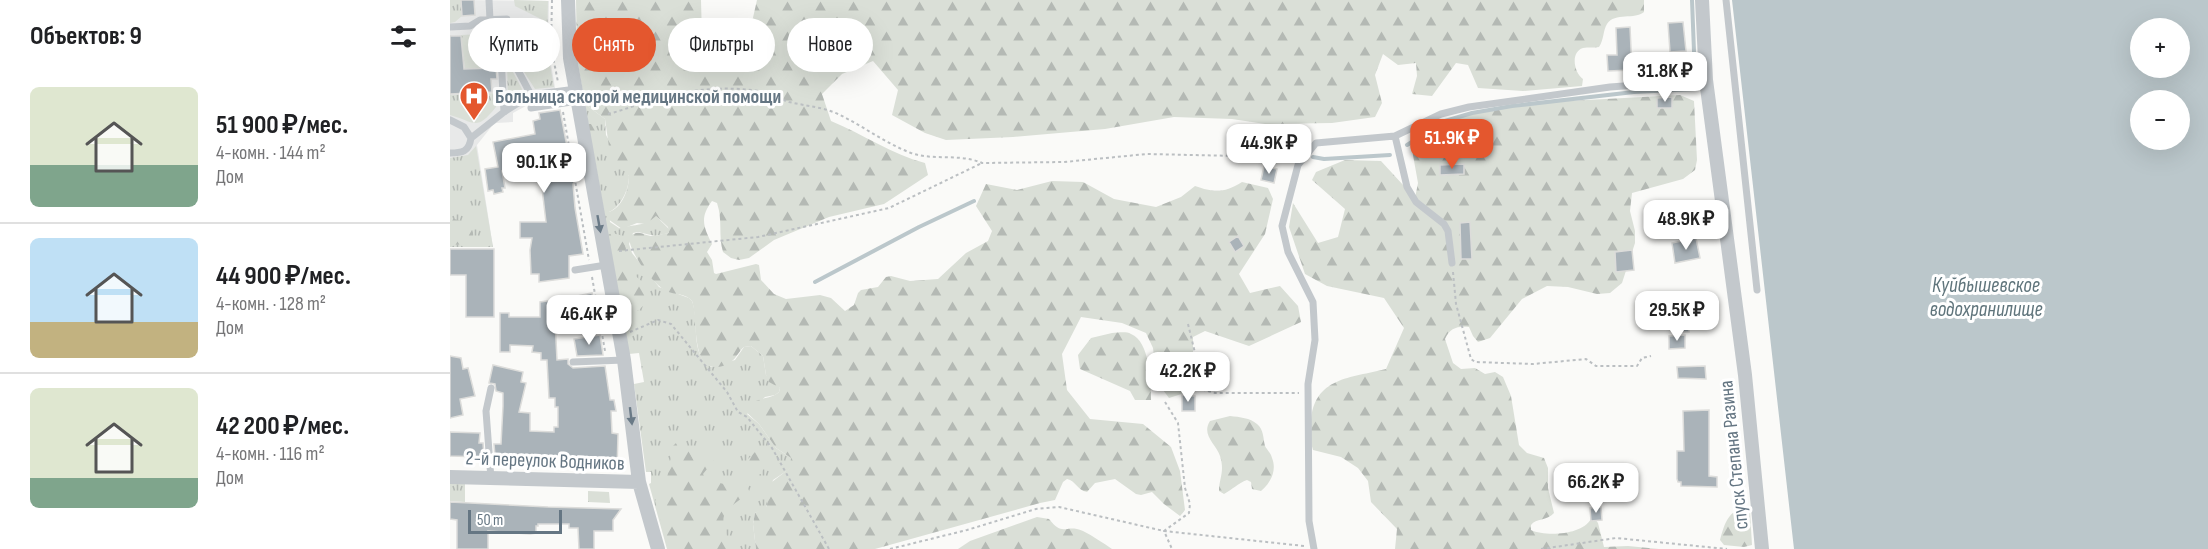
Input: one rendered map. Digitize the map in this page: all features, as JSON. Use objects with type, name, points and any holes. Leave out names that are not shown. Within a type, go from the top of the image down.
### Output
[{"type":"street","points":[[568,0],[570,58],[624,360],[639,482],[658,549]]},
{"type":"street","name":"спуск Степана Разина","points":[[1702,0],[1706,80],[1745,375],[1762,549]]},
{"type":"street","name":"2-й переулок Водников","points":[[450,477],[639,482]]},
{"type":"lane","points":[[489,0],[490,18]]},
{"type":"lane","points":[[1726,0],[1756,290]]},
{"type":"lane","points":[[450,27],[468,26]]},
{"type":"lane","points":[[502,72],[504,112]]},
{"type":"lane","points":[[519,72],[531,95]]},
{"type":"lane","points":[[1313,548],[1309,521],[1308,393],[1315,340],[1313,302],[1288,252],[1282,226],[1300,163],[1316,142],[1395,136],[1441,114],[1469,107],[1610,87],[1706,80]]},
{"type":"lane","points":[[450,153],[463,153],[471,138],[504,112],[531,95],[559,91],[577,95]]},
{"type":"lane","points":[[531,108],[561,104],[577,95]]},
{"type":"lane","points":[[450,120],[464,127],[471,138]]},
{"type":"lane","points":[[1395,136],[1407,187],[1416,202],[1444,224],[1448,231],[1452,264]]},
{"type":"lane","points":[[575,270],[590,268],[605,259]]},
{"type":"lane","points":[[573,362],[624,360]]},
{"type":"lane","points":[[491,388],[486,411],[491,478]]},
{"type":"path","points":[[552,0],[551,47],[559,91]]},
{"type":"path","points":[[608,114],[660,98],[698,90],[735,88],[837,114],[912,153],[933,158],[971,158],[982,163]]},
{"type":"path","points":[[561,104],[605,351]]},
{"type":"path","points":[[605,259],[758,237],[889,208],[982,163],[1064,162],[1147,154],[1283,157],[1300,163]]},
{"type":"path","points":[[1452,264],[1456,304],[1471,359],[1475,362],[1533,364],[1586,359],[1596,366],[1637,366],[1642,358],[1651,356]]},
{"type":"path","points":[[620,337],[658,320],[671,324],[727,392],[738,412],[747,417],[772,448],[829,549]]},
{"type":"path","points":[[1188,324],[1204,390],[1215,393],[1308,393]]},
{"type":"path","points":[[1164,531],[1189,513],[1190,509],[1185,488],[1178,423],[1165,402]]},
{"type":"path","points":[[890,549],[967,530],[1036,509],[1059,507],[1164,531],[1313,548]]},
{"type":"path","points":[[1164,531],[1172,549]]},
{"type":"path","points":[[1541,549],[1616,537],[1727,549]]},
{"type":"shaded area","name":"Больница скорой медицинской помощи","points":[[450,0],[549,1],[549,18],[468,18],[468,72],[552,72],[557,99],[530,103],[513,113],[513,122],[496,123],[492,126],[477,145],[493,247],[450,247]]},
{"type":"green space","points":[[450,0],[461,0],[462,16],[450,23]]},
{"type":"green space","points":[[514,0],[548,1],[548,18],[539,18],[515,6]]},
{"type":"green space","points":[[576,0],[701,0],[701,18],[668,18],[668,72],[775,72],[775,18],[753,18],[757,0],[1644,0],[1644,12],[1636,16],[1611,20],[1606,26],[1599,47],[1583,48],[1576,54],[1575,63],[1577,72],[1583,79],[1582,86],[1523,91],[1478,88],[1468,65],[1456,63],[1432,96],[1412,94],[1417,76],[1416,63],[1398,65],[1383,54],[1375,75],[1382,103],[1375,117],[1332,123],[1265,124],[1232,119],[1174,117],[1105,129],[946,140],[925,133],[892,115],[898,90],[873,61],[873,18],[787,18],[787,72],[847,72],[822,94],[831,121],[900,154],[925,163],[928,175],[884,204],[829,217],[774,240],[749,258],[739,260],[723,252],[719,210],[717,203],[712,201],[705,213],[704,223],[712,244],[707,252],[712,260],[714,273],[756,264],[759,265],[761,280],[774,294],[786,299],[820,295],[831,298],[845,311],[854,305],[861,290],[878,287],[886,277],[891,276],[910,281],[938,279],[966,253],[988,241],[992,231],[976,206],[986,184],[1017,190],[1052,181],[1083,182],[1114,199],[1156,207],[1181,197],[1195,186],[1219,191],[1242,182],[1268,188],[1273,199],[1265,234],[1239,274],[1250,293],[1280,286],[1298,306],[1301,322],[1249,346],[1205,331],[1193,337],[1193,357],[1200,388],[1169,398],[1157,382],[1153,348],[1146,333],[1122,323],[1081,317],[1062,354],[1067,390],[1090,419],[1143,424],[1171,447],[1180,471],[1185,510],[1180,516],[1152,492],[1136,494],[1115,479],[1095,483],[1087,492],[1067,479],[1063,482],[1055,500],[875,549],[756,549],[753,524],[755,513],[767,506],[768,485],[790,468],[791,458],[776,448],[759,424],[745,411],[752,403],[775,395],[780,388],[769,382],[763,356],[751,346],[744,347],[732,361],[722,366],[707,365],[702,359],[692,301],[660,287],[642,267],[630,243],[629,237],[636,233],[657,236],[669,233],[668,227],[656,216],[646,224],[637,223],[622,229],[608,219],[609,212],[618,207],[624,197],[629,176],[610,154],[605,119],[585,104],[579,72],[656,72],[656,18],[576,18]]},
{"type":"green space","points":[[461,35],[468,35],[468,69],[465,69]]},
{"type":"green space","points":[[507,72],[513,72],[522,89],[521,93],[508,102]]},
{"type":"green space","points":[[524,72],[551,72],[554,87],[535,89]]},
{"type":"green space","points":[[497,93],[496,107],[484,120],[475,123],[450,115],[450,95]]},
{"type":"green space","points":[[1680,95],[1694,101],[1697,160],[1695,170],[1683,179],[1632,193],[1630,211],[1635,231],[1635,243],[1622,283],[1610,293],[1597,294],[1568,287],[1547,286],[1522,299],[1490,338],[1478,342],[1469,327],[1457,327],[1445,339],[1453,363],[1461,369],[1475,368],[1485,374],[1495,372],[1503,377],[1511,396],[1519,445],[1527,453],[1544,458],[1548,468],[1548,488],[1554,513],[1533,523],[1531,530],[1554,534],[1563,533],[1580,528],[1591,519],[1595,519],[1604,547],[1628,546],[1659,549],[1395,549],[1397,529],[1371,502],[1368,481],[1358,468],[1341,457],[1313,450],[1311,423],[1313,408],[1326,388],[1347,378],[1386,369],[1404,328],[1384,298],[1327,286],[1305,274],[1289,227],[1293,203],[1318,243],[1338,237],[1345,209],[1312,180],[1316,172],[1345,160],[1381,161],[1415,198],[1418,183],[1411,144],[1422,129],[1476,112],[1550,102]]},
{"type":"green space","points":[[585,104],[605,119],[606,135],[629,176],[624,197],[609,212],[610,222],[619,228],[643,224],[656,216],[669,229],[669,233],[655,236],[633,233],[629,244],[632,253],[659,287],[692,301],[697,346],[704,361],[711,367],[735,360],[744,347],[751,346],[763,356],[766,375],[780,388],[779,392],[765,397],[747,414],[759,424],[776,448],[791,458],[791,468],[773,480],[766,508],[755,513],[753,524],[756,549],[667,549],[649,484],[651,483],[651,472],[646,472],[634,384],[644,382],[639,353],[629,354]]},
{"type":"green space","points":[[588,124],[593,124],[600,138],[599,153],[594,161]]},
{"type":"green space","points":[[476,146],[493,247],[450,247],[450,158],[468,155]]},
{"type":"green space","points":[[450,218],[465,223],[472,229],[473,238],[470,244],[450,245]]},
{"type":"green space","points":[[612,233],[620,235],[623,239],[633,272],[644,284],[647,292],[645,302],[634,313],[623,315],[608,235]]},
{"type":"green space","points":[[1112,333],[1129,333],[1142,345],[1148,363],[1151,400],[1135,400],[1130,391],[1080,369],[1078,355],[1091,338]]},
{"type":"green space","points":[[1230,416],[1251,420],[1262,431],[1265,446],[1274,467],[1268,484],[1261,491],[1252,489],[1251,482],[1247,480],[1224,494],[1219,491],[1222,471],[1220,456],[1207,431],[1210,421]]},
{"type":"green space","points":[[677,442],[686,445],[694,461],[708,451],[715,455],[715,459],[703,474],[705,478],[723,484],[742,479],[746,482],[748,493],[724,516],[723,521],[729,545],[727,549],[668,549],[655,501],[666,483],[673,446]]},
{"type":"green space","points":[[755,452],[761,453],[766,463],[761,474],[753,476],[746,471],[744,466]]},
{"type":"green space","points":[[450,483],[465,483],[465,502],[450,501]]},
{"type":"green space","points":[[588,491],[609,492],[610,503],[588,502]]},
{"type":"green space","points":[[1743,508],[1750,511],[1752,545],[1744,547],[1724,545],[1720,540],[1727,520],[1733,513]]},
{"type":"green space","points":[[1037,517],[1049,519],[1058,528],[1083,531],[1112,549],[958,549],[970,541]]},
{"type":"water","name":"Куйбышевское водохранилище","points":[[1732,0],[2208,0],[2208,549],[1794,549]]},
{"type":"building","points":[[461,0],[474,0],[475,15],[462,16]]},
{"type":"building","points":[[1683,22],[1686,51],[1670,52],[1668,23]]},
{"type":"building","points":[[1630,27],[1632,70],[1608,71],[1607,55],[1617,55],[1616,28]]},
{"type":"building","points":[[450,36],[461,36],[464,69],[468,69],[468,72],[496,72],[497,79],[491,79],[492,92],[450,94]]},
{"type":"building","points":[[1672,97],[1672,108],[1657,108],[1657,98]]},
{"type":"building","points":[[560,110],[574,183],[575,208],[583,254],[569,256],[569,278],[539,282],[539,274],[531,274],[532,238],[520,238],[520,222],[546,222],[537,166],[502,171],[505,188],[502,188],[503,192],[494,194],[493,190],[488,191],[485,169],[498,167],[493,142],[535,134],[533,121],[540,119],[539,113]]},
{"type":"building","points":[[1464,164],[1464,174],[1440,175],[1440,165]]},
{"type":"building","points":[[1264,166],[1277,169],[1274,183],[1261,180]]},
{"type":"building","points":[[1470,222],[1472,259],[1461,259],[1460,223]]},
{"type":"building","points":[[1238,236],[1244,246],[1235,252],[1229,242]]},
{"type":"building","points":[[1696,238],[1700,258],[1675,263],[1672,243]]},
{"type":"building","points":[[450,249],[494,249],[494,317],[466,317],[466,275],[450,275]]},
{"type":"building","points":[[1632,250],[1634,270],[1616,272],[1615,252]]},
{"type":"building","points":[[592,293],[596,313],[570,317],[567,298]]},
{"type":"building","points":[[554,300],[557,360],[568,359],[568,364],[573,368],[605,366],[610,400],[614,400],[616,411],[611,411],[612,433],[618,434],[617,470],[609,463],[563,462],[563,460],[495,456],[494,444],[501,444],[503,393],[496,391],[495,384],[489,383],[493,365],[523,372],[521,382],[526,383],[519,412],[530,413],[530,431],[554,432],[554,427],[558,427],[558,407],[555,407],[555,398],[549,398],[547,360],[541,360],[541,353],[532,352],[533,346],[510,345],[510,352],[500,352],[500,313],[509,313],[509,317],[540,317],[540,302]]},
{"type":"building","points":[[1676,312],[1689,312],[1689,321],[1693,324],[1689,327],[1689,332],[1677,332]]},
{"type":"building","points":[[600,335],[603,355],[577,356],[574,339]]},
{"type":"building","points":[[1685,335],[1685,348],[1669,349],[1669,336]]},
{"type":"building","points":[[450,356],[461,358],[463,369],[468,368],[475,396],[460,399],[463,415],[450,418]]},
{"type":"building","points":[[1705,366],[1706,379],[1678,378],[1677,367]]},
{"type":"building","points":[[1182,395],[1195,396],[1195,411],[1182,411]]},
{"type":"building","points":[[1709,410],[1709,476],[1717,477],[1717,487],[1681,486],[1681,482],[1677,479],[1677,451],[1684,451],[1683,411]]},
{"type":"building","points":[[450,432],[480,433],[479,443],[483,443],[484,457],[450,456]]},
{"type":"building","points":[[450,502],[621,509],[613,520],[613,531],[594,531],[594,549],[579,549],[578,528],[569,528],[569,524],[538,524],[536,533],[530,534],[488,531],[488,549],[457,549],[457,520],[450,519]]},
{"type":"building","points":[[1601,507],[1602,520],[1591,521],[1590,508]]},
{"type":"waterway","points":[[1692,0],[1695,77]]},
{"type":"waterway","points":[[1407,145],[1445,121],[1472,113],[1634,92],[1695,89]]},
{"type":"waterway","points":[[1276,149],[1303,155]]},
{"type":"waterway","points":[[1313,157],[1324,159],[1390,155]]},
{"type":"waterway","points":[[815,282],[974,201]]},
{"type":"place","name":"Больница скорой медицинской помощи","points":[[474,122]]}]
